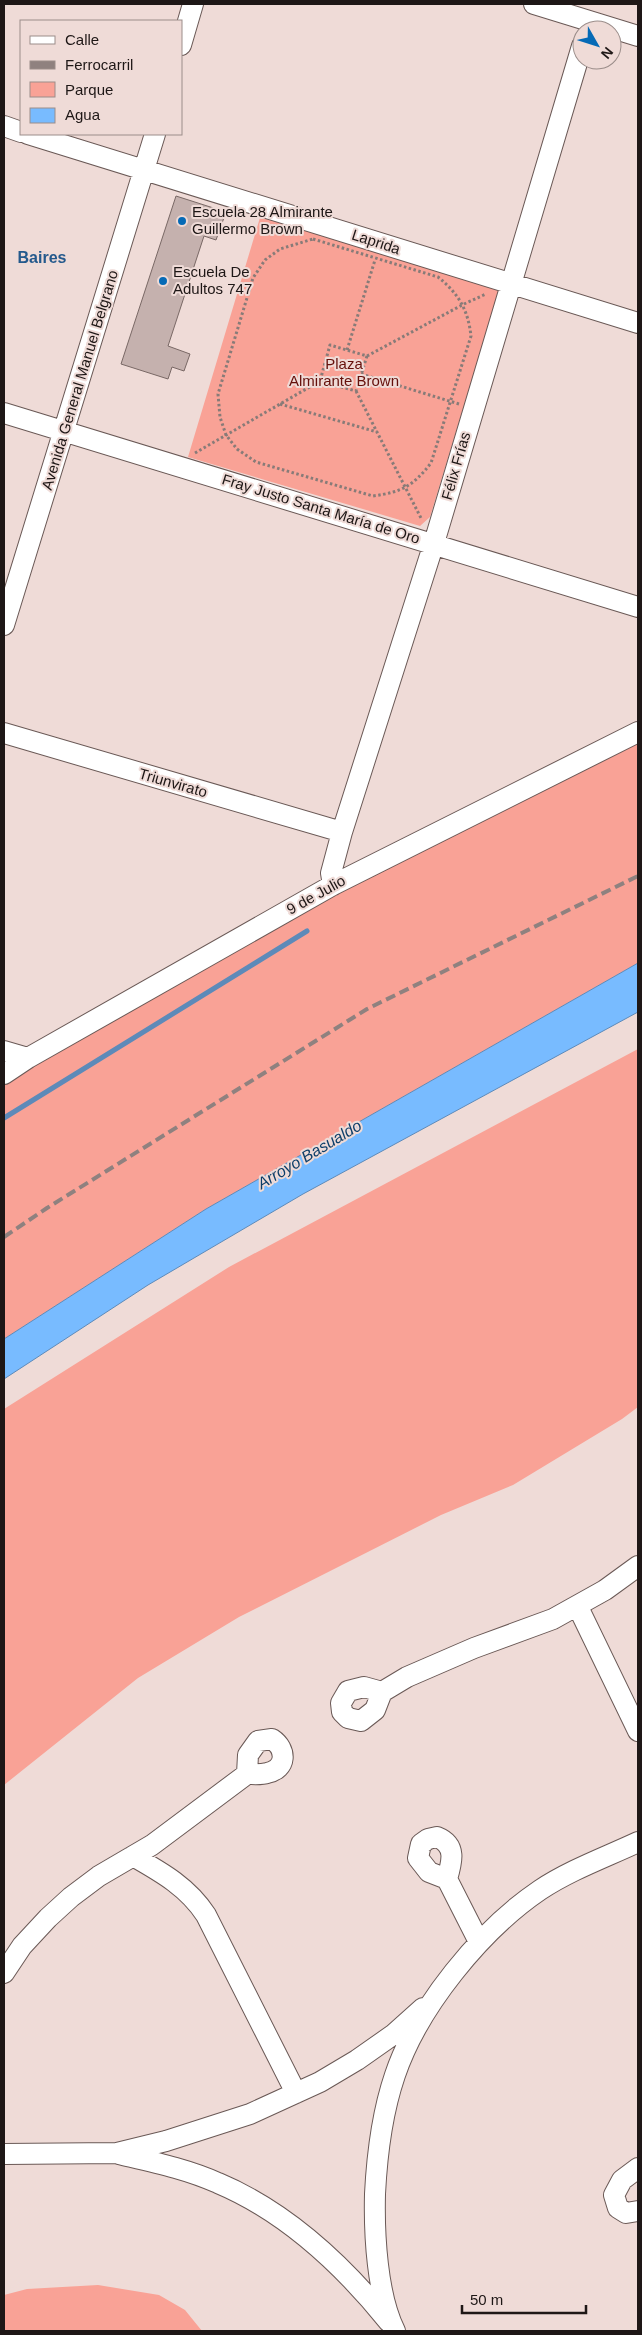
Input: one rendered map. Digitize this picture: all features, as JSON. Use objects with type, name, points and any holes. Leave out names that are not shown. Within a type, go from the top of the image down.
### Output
[{"type":"street","points":[[182,42],[194,4]]},
{"type":"street","points":[[534,4],[590,18],[638,36]]},
{"type":"street","name":"Félix Frías","points":[[333,885],[331,873],[342,832],[434,543],[472,408],[575,70]]},
{"type":"street","points":[[4,126],[20,132]]},
{"type":"street","name":"Laprida","points":[[31,135],[144,169],[378,251],[510,284],[638,323]]},
{"type":"street","name":"Avenida General Manuel Belgrano","points":[[4,625],[155,135]]},
{"type":"street","name":"Fray Justo Santa María de Oro","points":[[4,413],[177,464],[638,607]]},
{"type":"street","name":"9 de Julio","points":[[4,1074],[28,1058],[333,885],[638,732]]},
{"type":"street","name":"Triunvirato","points":[[4,733],[342,832]]},
{"type":"street","points":[[4,1051],[28,1058]]},
{"type":"street","points":[[382,1692],[433,1665],[553,1619],[578,1607],[638,1566]]},
{"type":"street","points":[[578,1607],[638,1731]]},
{"type":"street","points":[[4,1973],[22,1946],[48,1918],[99,1876],[152,1845],[247,1774]]},
{"type":"street","points":[[394,2328],[378,2261],[375,2236],[376,2167],[395,2074],[411,2039],[439,1993],[479,1942],[516,1908],[541,1890],[638,1842]]},
{"type":"street","points":[[133,1856],[181,1886],[201,1907],[296,2092]]},
{"type":"street","points":[[447,1879],[479,1942]]},
{"type":"street","points":[[117,2153],[250,2114],[320,2082],[394,2034],[439,1993]]},
{"type":"street","points":[[368,2052],[387,2060],[395,2074]]},
{"type":"street","points":[[183,2170],[183,2151],[192,2132]]},
{"type":"street","points":[[4,2154],[117,2153],[183,2170],[235,2190],[262,2205],[300,2232],[348,2274],[394,2328]]},
{"type":"street","points":[[638,2170],[622,2180],[614,2195],[618,2208],[626,2212],[638,2211]]},
{"type":"street","points":[[348,2274],[368,2270],[378,2261]]},
{"type":"path","points":[[313,239],[378,251],[438,277],[450,287],[464,304],[470,320],[472,336],[431,463],[418,480],[407,487],[392,494],[374,496],[256,462],[237,449],[226,435],[220,416],[218,394],[253,278],[266,260],[280,249],[313,239]]},
{"type":"path","points":[[347,350],[378,251]]},
{"type":"path","points":[[177,464],[320,381],[330,345],[367,356],[464,304],[510,284]]},
{"type":"path","points":[[356,391],[367,356]]},
{"type":"path","points":[[362,374],[472,408]]},
{"type":"path","points":[[320,381],[356,391],[407,487],[434,543]]},
{"type":"path","points":[[280,404],[378,432]]},
{"type":"green space","name":"Plaza Almirante Brown","points":[[262,211],[498,288],[498,294],[430,517],[420,526],[188,457]]},
{"type":"green space","points":[[638,743],[638,963],[206,1209],[4,1339],[4,1085],[34,1065],[316,899]]},
{"type":"green space","points":[[638,1049],[638,1407],[622,1419],[513,1485],[441,1515],[239,1617],[138,1678],[4,1785],[4,1409],[229,1267]]},
{"type":"green space","points":[[98,2285],[159,2295],[185,2310],[202,2331],[4,2331],[4,2295],[27,2289]]},
{"type":"water","name":"Arroyo Basualdo","points":[[638,963],[638,1012],[303,1194],[148,1285],[4,1379],[4,1339],[206,1209]]},
{"type":"building","points":[[176,196],[226,212],[216,240],[204,236],[168,346],[190,354],[184,371],[172,367],[168,379],[121,364]]},
{"type":"waterway","points":[[4,1118],[307,931]]},
{"type":"railway","points":[[4,1237],[47,1208],[367,1009],[638,876]]},
{"type":"place","name":"Escuela 28 Almirante Guillermo Brown","points":[[182,221]]},
{"type":"place","name":"Escuela De Adultos 747","points":[[163,281]]},
{"type":"district","name":"Baires","points":[[42,257]]}]
